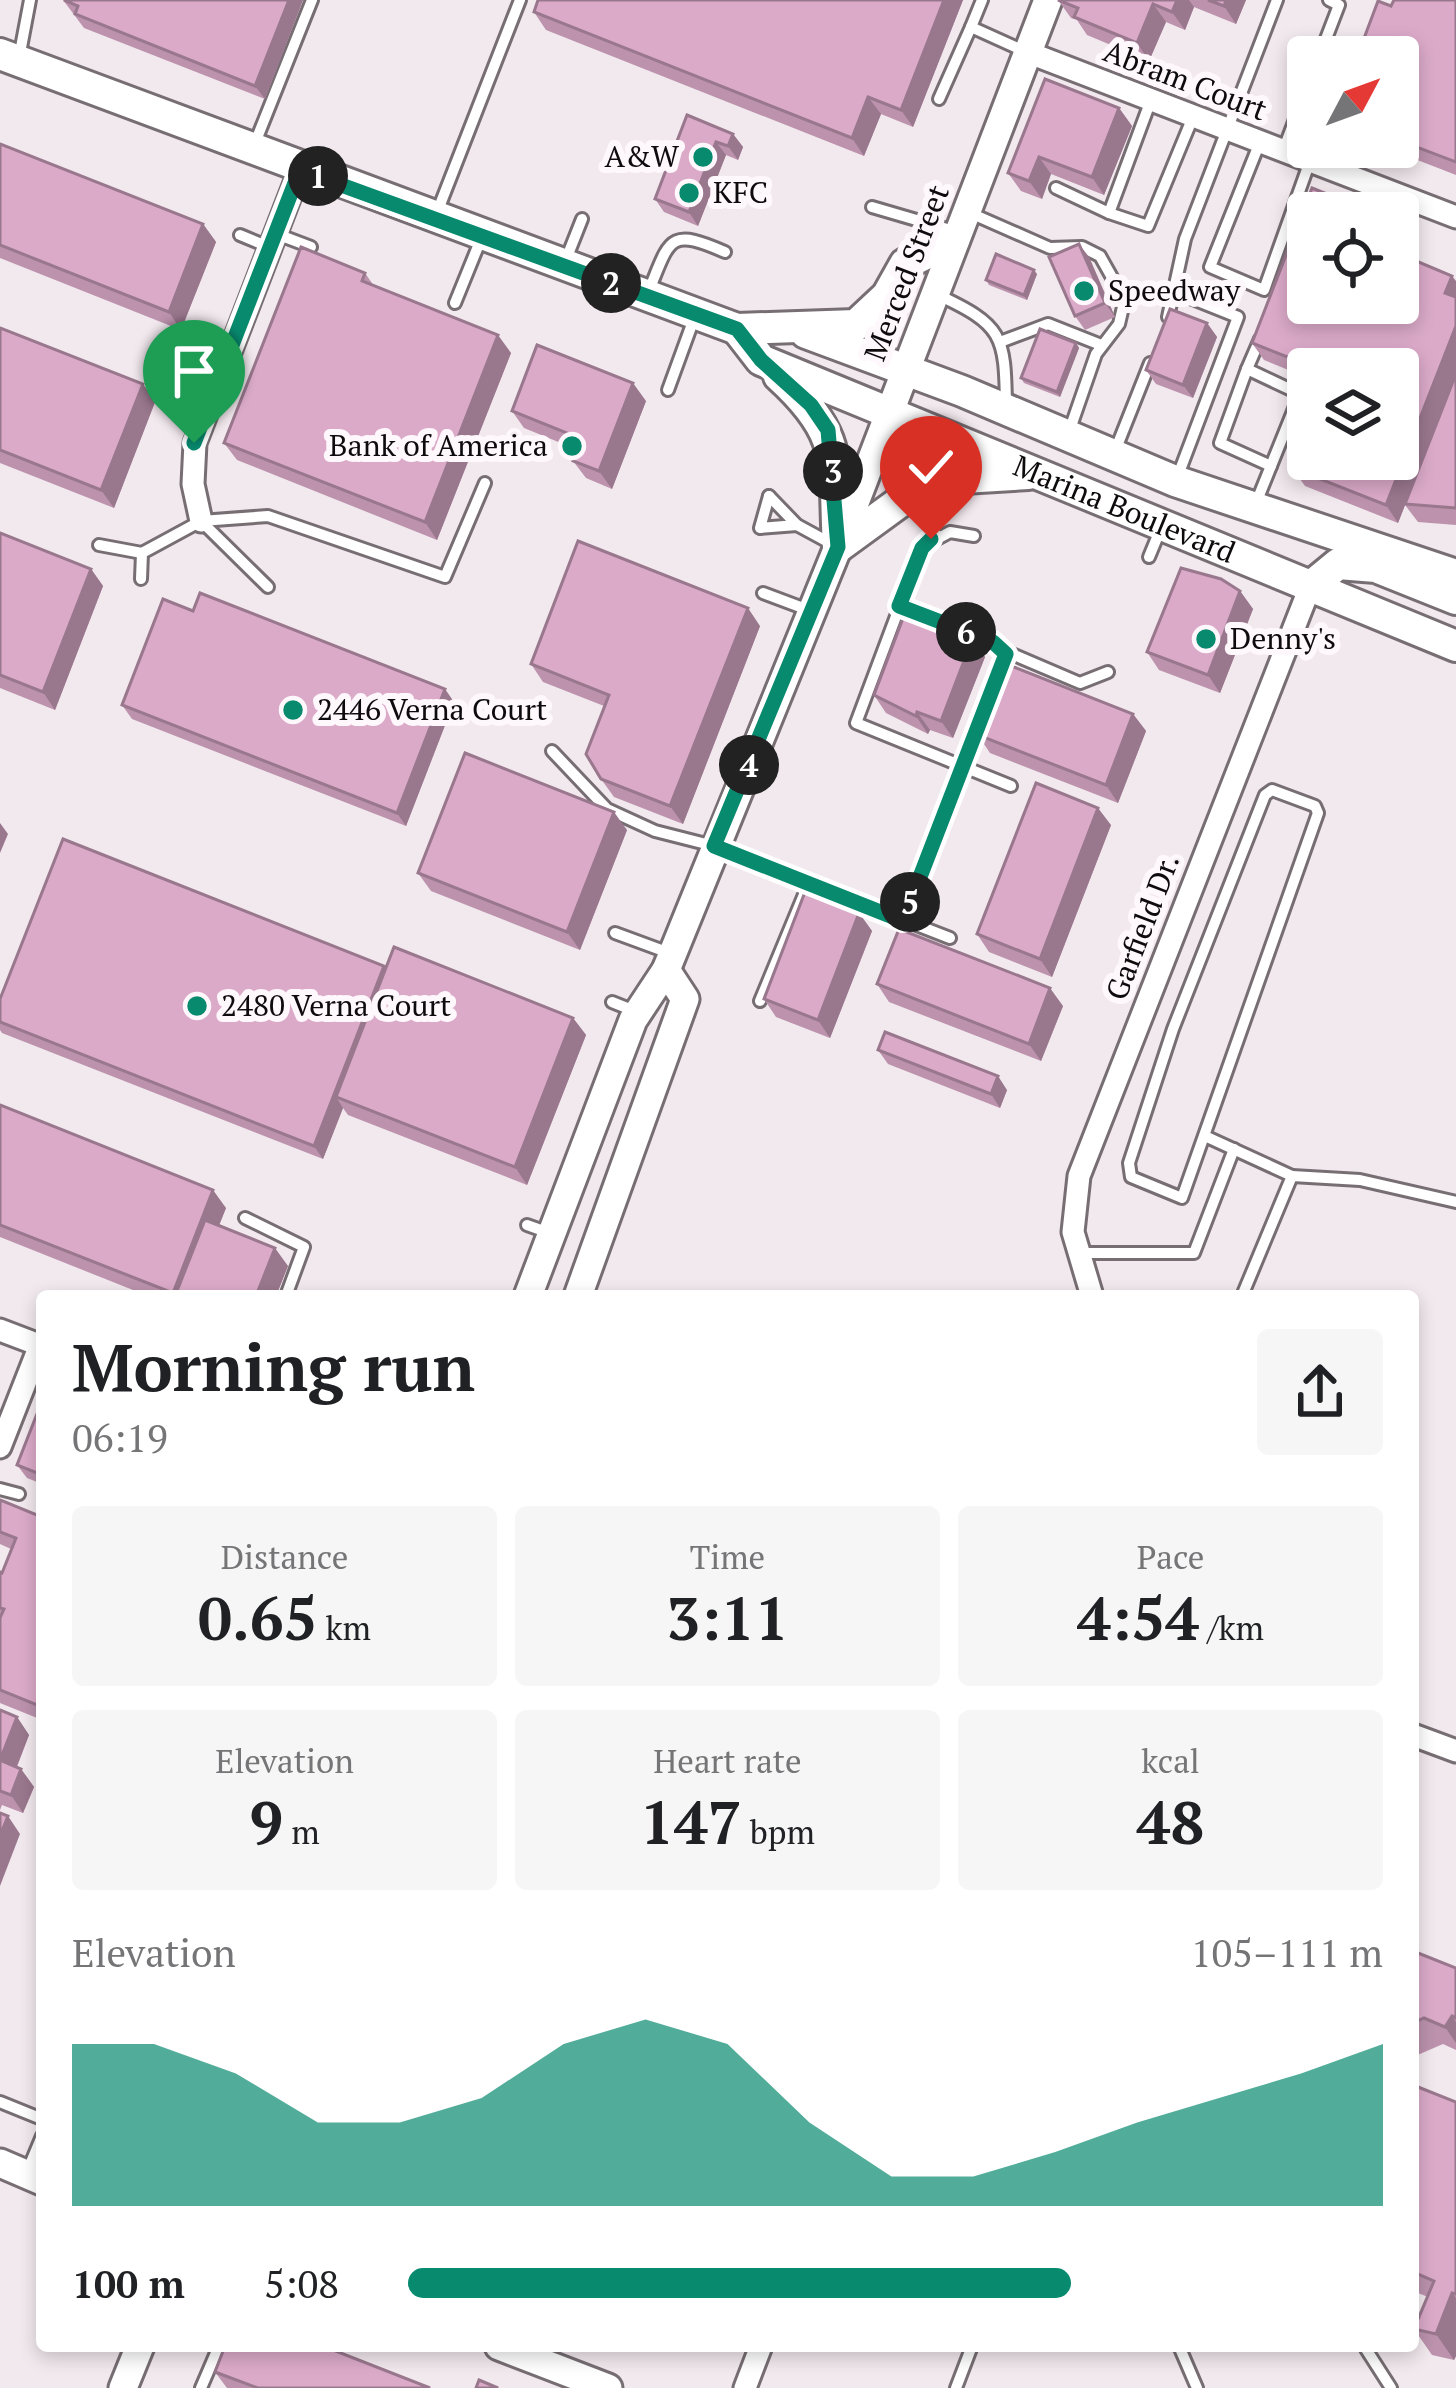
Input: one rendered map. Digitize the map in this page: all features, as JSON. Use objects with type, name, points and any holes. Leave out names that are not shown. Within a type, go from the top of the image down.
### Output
[{"type":"main road","name":"Marina Boulevard","points":[[9,58],[737,329],[789,327],[1175,481],[1456,575]]},
{"type":"main road","points":[[789,327],[864,321],[904,264],[958,228]]},
{"type":"main road","points":[[737,329],[761,360],[811,405],[828,430],[838,547]]},
{"type":"main road","name":"Marina Boulevard","points":[[761,360],[1456,646]]},
{"type":"main road","points":[[838,547],[930,480],[1040,474]]},
{"type":"main road","points":[[1310,587],[1338,564],[1376,567],[1456,598]]},
{"type":"street","name":"Merced Street","points":[[525,1285],[540,1230],[624,1007],[669,962],[838,547],[1048,0]]},
{"type":"street","name":"Abram Court","points":[[1028,52],[1287,153]]},
{"type":"street","name":"Abram Court","points":[[1328,168],[1456,217]]},
{"type":"street","points":[[201,521],[192,468],[215,384],[300,170]]},
{"type":"street","name":"Garfield Dr.","points":[[1089,1290],[1073,1218],[1079,1176],[1310,587]]},
{"type":"street","points":[[580,1290],[685,999],[669,962]]},
{"type":"street","points":[[0,1330],[36,1344]]},
{"type":"street","points":[[0,1448],[36,1358]]},
{"type":"street","points":[[1419,1737],[1456,1751]]},
{"type":"street","points":[[123,2388],[138,2352]]},
{"type":"street","points":[[515,2352],[608,2388]]},
{"type":"street","points":[[745,2388],[759,2352]]},
{"type":"lane","points":[[9,58],[30,0]]},
{"type":"lane","points":[[252,152],[312,0]]},
{"type":"lane","points":[[434,218],[520,0]]},
{"type":"lane","points":[[939,99],[982,0]]},
{"type":"lane","points":[[1162,332],[1178,292],[1174,277],[1185,239],[1277,0]]},
{"type":"lane","points":[[1327,36],[1339,5],[1329,0]]},
{"type":"lane","points":[[971,27],[1028,52]]},
{"type":"lane","points":[[1109,213],[1151,100]]},
{"type":"lane","points":[[1056,188],[1148,226],[1194,116]]},
{"type":"lane","points":[[1283,152],[1287,141]]},
{"type":"lane","points":[[1261,142],[1210,267],[1277,297]]},
{"type":"lane","points":[[1264,290],[1308,168]]},
{"type":"lane","points":[[872,207],[1050,248],[1082,247],[1100,256],[1123,307],[1119,324],[1101,345],[1068,436]]},
{"type":"lane","points":[[564,265],[582,219]]},
{"type":"lane","points":[[240,235],[310,247]]},
{"type":"lane","points":[[455,303],[483,235]]},
{"type":"lane","points":[[647,296],[666,249],[680,238],[688,236],[725,252]]},
{"type":"lane","points":[[1175,481],[1238,317],[1178,292]]},
{"type":"lane","points":[[933,293],[985,319],[1000,342],[1007,358],[1006,410]]},
{"type":"lane","points":[[668,390],[696,313]]},
{"type":"lane","points":[[1000,342],[1048,324],[1101,345]]},
{"type":"lane","points":[[1262,333],[1220,443],[1271,466]]},
{"type":"lane","points":[[1114,454],[1154,352]]},
{"type":"lane","points":[[166,365],[215,384]]},
{"type":"lane","points":[[1247,369],[1300,394],[1255,507]]},
{"type":"lane","points":[[99,544],[142,553],[201,521],[268,516],[445,578],[485,483]]},
{"type":"lane","points":[[201,521],[268,587]]},
{"type":"lane","points":[[797,525],[838,547]]},
{"type":"lane","points":[[1149,557],[1162,525]]},
{"type":"lane","points":[[974,536],[940,535],[922,548],[856,723],[1011,786]]},
{"type":"lane","points":[[140,579],[142,553]]},
{"type":"lane","points":[[763,592],[812,611]]},
{"type":"lane","points":[[899,606],[993,642],[1006,654],[1080,683],[1108,672]]},
{"type":"lane","points":[[903,921],[1006,654]]},
{"type":"lane","points":[[552,751],[607,809],[655,831],[714,846],[950,938]]},
{"type":"lane","points":[[1272,790],[1315,806],[1318,813],[1208,1138],[1187,1197],[1131,1177],[1129,1163],[1174,1029],[1265,795],[1272,790]]},
{"type":"lane","points":[[760,1001],[808,885]]},
{"type":"lane","points":[[614,933],[669,962]]},
{"type":"lane","points":[[1208,1138],[1292,1176],[1360,1180],[1456,1202]]},
{"type":"lane","points":[[1079,1253],[1194,1253],[1234,1149]]},
{"type":"lane","points":[[1244,1290],[1292,1176]]},
{"type":"lane","points":[[245,1218],[304,1247],[288,1290]]},
{"type":"lane","points":[[0,1489],[19,1494]]},
{"type":"lane","points":[[0,2102],[36,2117]]},
{"type":"lane","points":[[200,2388],[216,2352]]},
{"type":"lane","points":[[956,2388],[970,2352]]},
{"type":"lane","points":[[1182,2352],[1197,2388]]},
{"type":"lane","points":[[1368,2352],[1390,2388]]},
{"type":"building","points":[[64,0],[289,0],[255,86],[75,14],[78,6]]},
{"type":"building","points":[[538,0],[944,0],[901,110],[868,97],[852,138],[534,12]]},
{"type":"building","points":[[1058,0],[1177,0],[1172,12],[1153,4],[1137,43],[1074,17],[1078,8]]},
{"type":"building","points":[[1394,0],[1456,0],[1456,162],[1419,148],[1419,36],[1365,36],[1378,1],[1391,6]]},
{"type":"building","points":[[1045,79],[1119,108],[1092,177],[1039,157],[1029,181],[1008,173]]},
{"type":"building","points":[[687,115],[733,134],[728,146],[716,142],[689,212],[655,199]]},
{"type":"building","points":[[0,144],[203,224],[169,312],[0,245]]},
{"type":"building","points":[[1079,244],[1105,303],[1075,316],[1049,257]]},
{"type":"building","points":[[301,247],[365,273],[362,281],[498,335],[425,522],[224,443]]},
{"type":"building","points":[[1287,253],[1287,324],[1419,324],[1419,262],[1452,276],[1445,293],[1456,297],[1456,326],[1419,421],[1419,348],[1287,348],[1287,357],[1252,343]]},
{"type":"building","points":[[996,254],[1034,270],[1024,295],[986,280]]},
{"type":"building","points":[[1170,309],[1207,323],[1183,385],[1146,370]]},
{"type":"building","points":[[0,328],[143,384],[101,490],[0,450]]},
{"type":"building","points":[[1040,329],[1076,343],[1057,392],[1021,378]]},
{"type":"building","points":[[537,345],[633,383],[599,471],[573,461],[582,439],[512,411]]},
{"type":"building","points":[[1456,374],[1456,508],[1405,504],[1414,480],[1419,480],[1419,468]]},
{"type":"building","points":[[1322,480],[1396,480],[1386,505]]},
{"type":"building","points":[[0,533],[91,569],[43,692],[0,675]]},
{"type":"building","points":[[578,541],[748,608],[670,806],[601,779],[586,754],[609,695],[531,664]]},
{"type":"building","name":"Denny's","points":[[1181,568],[1221,579],[1240,591],[1208,675],[1147,652]]},
{"type":"building","name":"2446 Verna Court","points":[[200,593],[445,689],[397,813],[122,705],[163,599],[193,611]]},
{"type":"building","points":[[905,613],[972,640],[941,721],[917,712],[916,716],[874,695]]},
{"type":"building","points":[[1006,664],[1133,714],[1106,785],[978,735]]},
{"type":"building","points":[[465,753],[614,812],[567,932],[418,873]]},
{"type":"building","points":[[1036,783],[1098,808],[1040,959],[977,934]]},
{"type":"building","name":"2480 Verna Court","points":[[63,839],[384,966],[314,1146],[0,1022],[0,999]]},
{"type":"building","points":[[805,892],[859,913],[818,1020],[764,999]]},
{"type":"building","points":[[899,929],[1050,988],[1029,1044],[877,984]]},
{"type":"building","points":[[394,947],[573,1018],[515,1167],[336,1097]]},
{"type":"building","points":[[885,1032],[998,1076],[991,1094],[878,1050]]},
{"type":"building","points":[[0,1105],[213,1190],[174,1290],[0,1225]]},
{"type":"building","points":[[205,1220],[275,1248],[258,1290],[177,1290]]},
{"type":"building","points":[[36,1416],[36,1473],[17,1465]]},
{"type":"building","points":[[0,1500],[36,1515],[36,1705],[0,1690],[4,1609],[0,1608],[0,1572],[16,1538],[0,1532]]},
{"type":"building","points":[[0,1710],[17,1717],[0,1760]]},
{"type":"building","points":[[0,1760],[21,1769],[11,1795],[0,1791]]},
{"type":"building","points":[[0,1813],[8,1816],[0,1836]]},
{"type":"building","points":[[1419,1953],[1456,1968],[1456,2018],[1452,2016],[1445,2027],[1419,2020]]},
{"type":"building","points":[[1419,2087],[1456,2102],[1456,2294],[1452,2293],[1436,2334],[1419,2330],[1419,2317],[1434,2281],[1419,2275]]},
{"type":"building","points":[[223,2352],[338,2352],[430,2388],[258,2388],[215,2372]]},
{"type":"place","name":"A&W","points":[[703,157]]},
{"type":"place","name":"KFC","points":[[689,193]]},
{"type":"place","name":"Speedway","points":[[1084,291]]},
{"type":"place","name":"Bank of America","points":[[572,446]]},
{"type":"place","name":"Denny's","points":[[1206,639]]},
{"type":"place","name":"2446 Verna Court","points":[[293,710]]},
{"type":"place","name":"2480 Verna Court","points":[[197,1006]]},
{"type":"route","points":[[194,443],[300,170],[737,329],[761,360],[811,405],[828,430],[838,547],[714,846],[903,921],[1006,654],[993,642],[899,606],[922,548],[931,539]]}]
